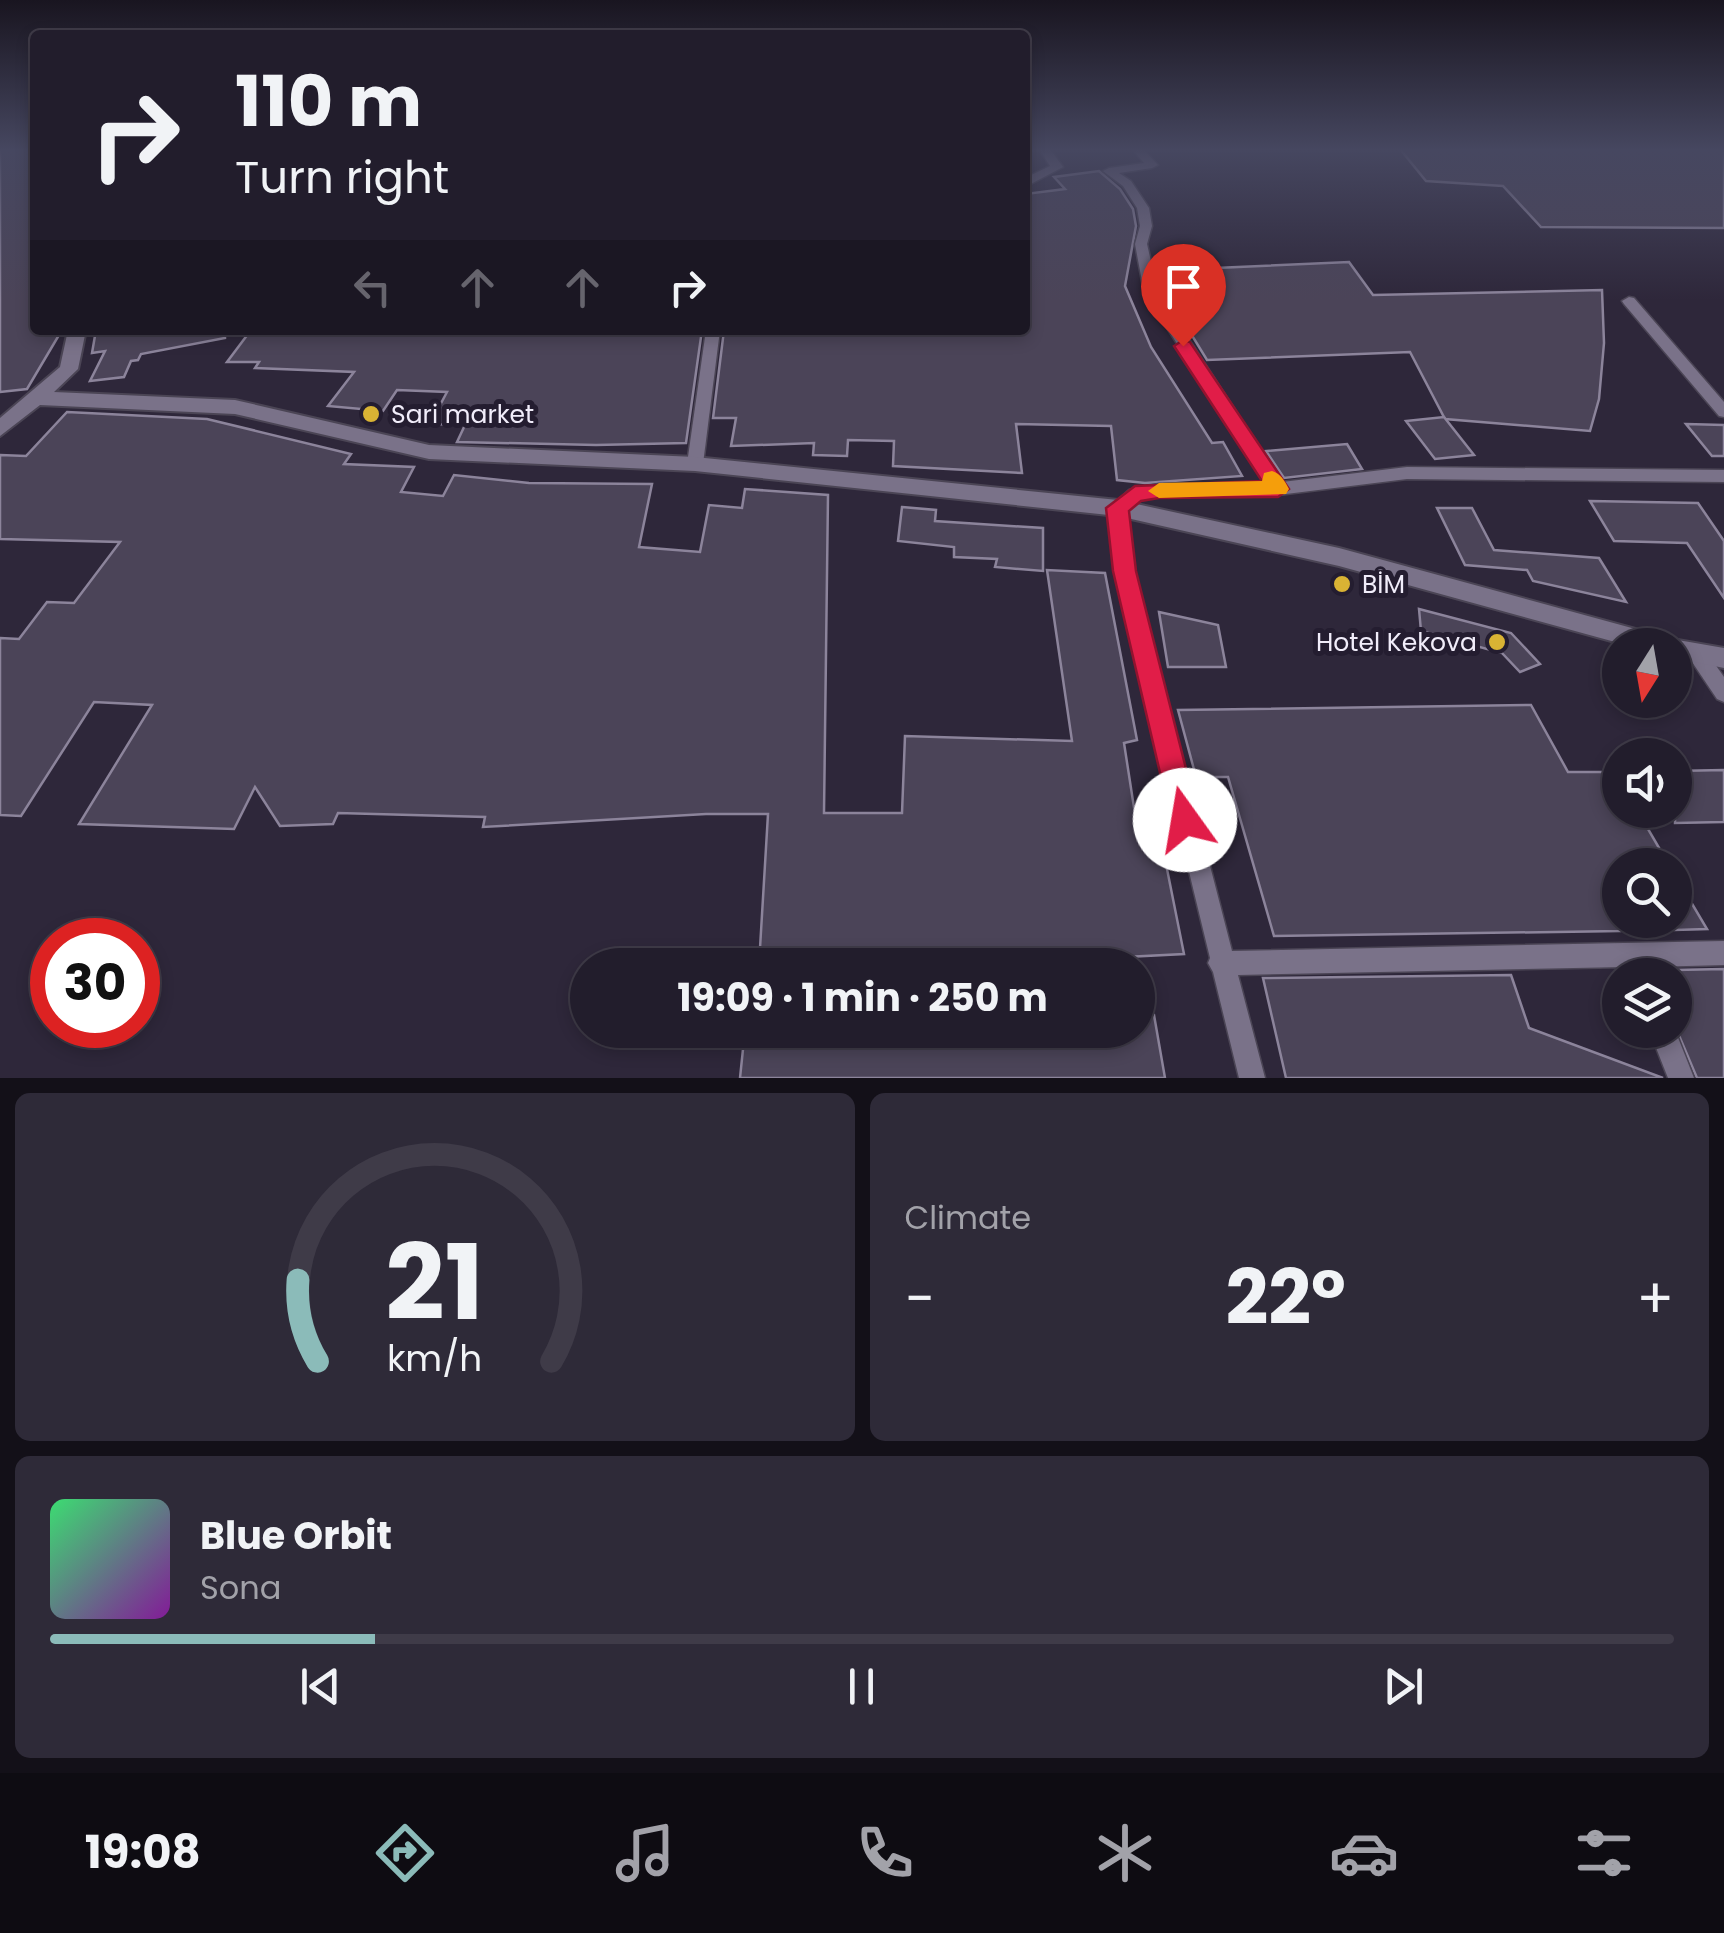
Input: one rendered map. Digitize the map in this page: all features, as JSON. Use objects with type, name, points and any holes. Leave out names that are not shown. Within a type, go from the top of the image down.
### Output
[{"type":"street","points":[[1137,199],[1146,226],[1141,244],[1151,292],[1278,489]]},
{"type":"street","points":[[1629,302],[1724,412]]},
{"type":"street","points":[[0,429],[69,368],[76,335]]},
{"type":"street","points":[[695,464],[712,335]]},
{"type":"street","points":[[39,398],[234,406],[430,452],[695,464],[1118,508],[1339,557],[1602,628]]},
{"type":"street","points":[[1118,508],[1135,494],[1159,490],[1278,489],[1408,474],[1724,476]]},
{"type":"street","points":[[1118,508],[1124,571],[1252,1078]]},
{"type":"street","points":[[1692,652],[1724,658]]},
{"type":"street","points":[[1692,659],[1724,693]]},
{"type":"street","points":[[1692,958],[1724,954]]},
{"type":"street","points":[[1220,963],[1602,965]]},
{"type":"street","points":[[1669,1048],[1681,1078]]},
{"type":"building","points":[[0,199],[30,199],[30,335],[59,335],[27,389],[0,392]]},
{"type":"building","points":[[1030,199],[1127,199],[1136,226],[1125,286],[1151,347],[1212,443],[1223,442],[1242,476],[1145,483],[1117,480],[1111,426],[1016,424],[1022,473],[893,466],[894,441],[848,440],[847,456],[813,455],[814,443],[731,446],[736,418],[713,418],[723,335],[1030,335]]},
{"type":"building","points":[[1515,199],[1724,199],[1724,228],[1541,227]]},
{"type":"building","points":[[1349,262],[1373,295],[1602,290],[1604,343],[1599,399],[1590,431],[1445,419],[1410,352],[1207,360],[1188,329],[1195,329],[1184,307],[1190,306],[1171,270]]},
{"type":"building","points":[[95,335],[225,335],[141,354],[138,360],[131,361],[124,377],[90,381],[105,351],[92,353]]},
{"type":"building","points":[[247,335],[701,335],[686,443],[457,442],[465,425],[430,424],[447,392],[397,390],[383,411],[328,406],[354,372],[255,368],[259,362],[227,362]]},
{"type":"building","points":[[67,412],[207,419],[351,454],[344,464],[414,467],[401,492],[443,496],[454,475],[529,483],[652,484],[639,547],[700,552],[709,505],[742,508],[745,489],[828,495],[824,813],[902,813],[905,736],[1072,741],[1047,570],[1105,573],[1137,740],[1124,743],[1135,814],[1156,814],[1184,954],[1155,956],[1155,948],[760,948],[768,814],[483,827],[485,817],[338,813],[333,824],[280,826],[255,787],[234,829],[79,824],[152,705],[94,702],[21,816],[0,815],[0,638],[19,639],[47,602],[74,603],[120,542],[0,539],[0,455],[26,456]]},
{"type":"building","points":[[1444,417],[1474,455],[1435,459],[1406,421]]},
{"type":"building","points":[[1686,424],[1724,425],[1724,456],[1712,456]]},
{"type":"building","points":[[1347,444],[1362,469],[1284,478],[1266,451]]},
{"type":"building","points":[[1590,501],[1698,503],[1724,541],[1724,598],[1687,543],[1614,541]]},
{"type":"building","points":[[902,507],[936,510],[935,521],[1043,528],[1043,571],[995,567],[997,559],[954,557],[954,547],[898,541]]},
{"type":"building","points":[[1437,508],[1472,508],[1494,550],[1599,558],[1626,602],[1533,581],[1527,570],[1465,565]]},
{"type":"building","points":[[1419,609],[1511,633],[1540,664],[1520,672],[1502,653],[1421,631]]},
{"type":"building","points":[[1159,612],[1218,625],[1226,667],[1168,667]]},
{"type":"building","points":[[1531,705],[1568,772],[1602,772],[1602,828],[1647,828],[1659,848],[1602,848],[1602,931],[1274,936],[1228,777],[1196,777],[1178,710]]},
{"type":"building","points":[[1724,770],[1724,822],[1692,823],[1692,771]]},
{"type":"building","points":[[1692,904],[1707,929],[1692,929]]},
{"type":"building","points":[[1724,969],[1724,1078],[1697,1078],[1684,1048],[1692,1048],[1692,970]]},
{"type":"building","points":[[1511,975],[1529,1028],[1663,1078],[1286,1078],[1263,978]]},
{"type":"building","points":[[1155,1021],[1165,1078],[740,1078],[743,1048],[1155,1048]]},
{"type":"slow traffic","points":[[1159,491],[1278,489],[1272,479]]},
{"type":"place","name":"Sari market","points":[[371,414]]},
{"type":"place","name":"BİM","points":[[1342,584]]},
{"type":"place","name":"Hotel Kekova","points":[[1497,642]]},
{"type":"route","points":[[1183,346],[1278,489],[1159,490],[1135,494],[1118,508],[1124,571],[1185,820]]}]
